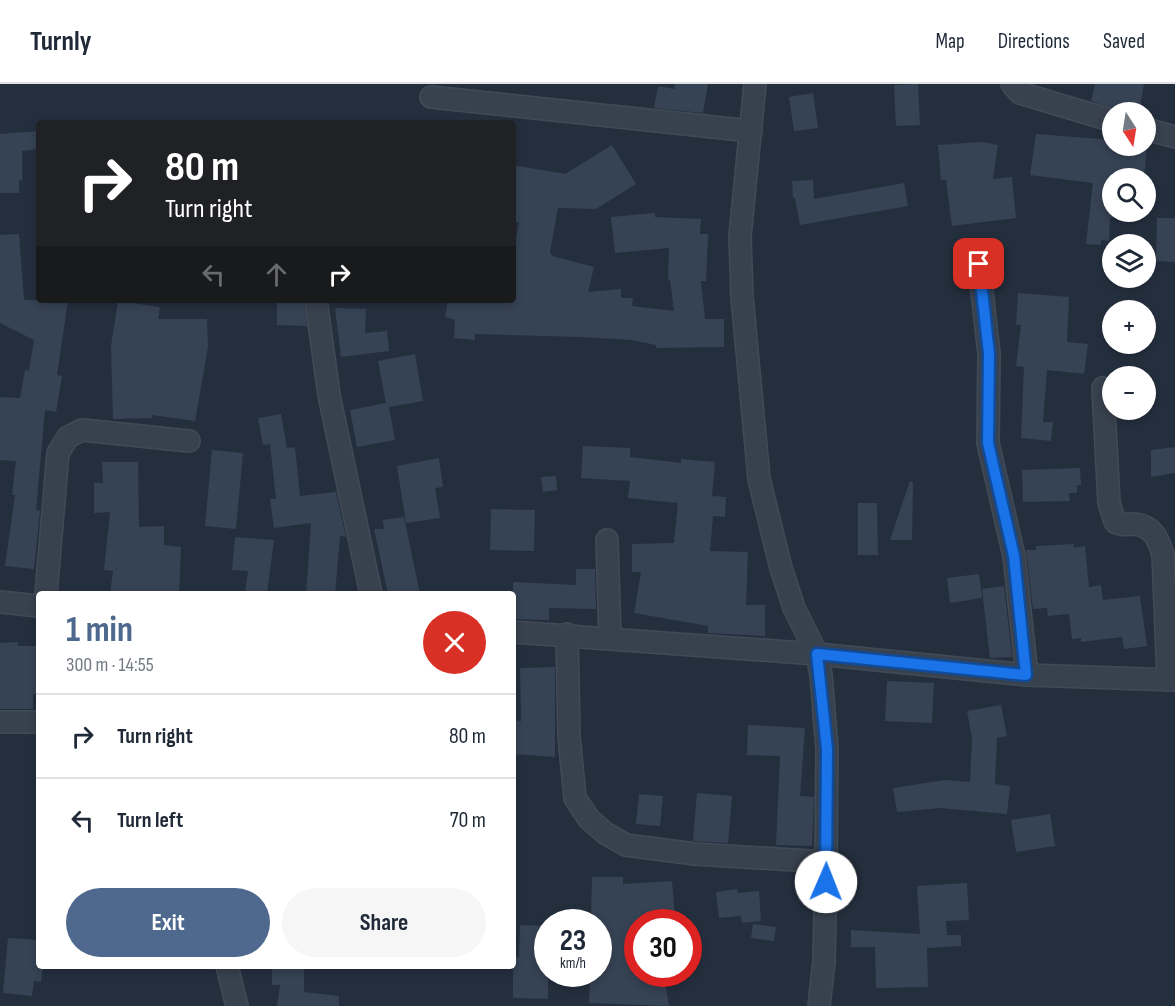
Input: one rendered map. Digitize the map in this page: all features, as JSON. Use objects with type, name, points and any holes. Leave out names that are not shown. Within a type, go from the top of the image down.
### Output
[{"type":"street","points":[[756,84],[740,236],[742,297],[759,479],[794,608],[817,654],[827,749],[824,961],[819,1006]]},
{"type":"street","points":[[1012,84],[1013,88],[1020,93],[1102,118]]},
{"type":"street","points":[[431,97],[751,131]]},
{"type":"street","points":[[1156,132],[1175,137]]},
{"type":"street","points":[[979,264],[989,354],[988,443],[1014,556],[1026,675]]},
{"type":"street","points":[[316,303],[329,395],[370,591]]},
{"type":"street","points":[[516,632],[567,634],[817,654],[1026,675],[1172,680],[1163,554],[1156,535],[1142,525],[1121,525],[1115,522],[1109,504],[1105,420]]},
{"type":"street","points":[[46,591],[58,453],[68,437],[82,430],[189,441]]},
{"type":"street","points":[[608,540],[610,638]]},
{"type":"street","points":[[0,602],[36,606]]},
{"type":"street","points":[[567,634],[569,736],[575,798],[597,826],[626,845],[695,854],[826,862]]},
{"type":"street","points":[[0,722],[36,722]]},
{"type":"street","points":[[228,969],[237,1006]]},
{"type":"building","points":[[675,84],[708,84],[703,113],[654,108],[658,86],[674,89]]},
{"type":"building","points":[[918,84],[920,125],[896,126],[894,85]]},
{"type":"building","points":[[1095,84],[1144,84],[1141,102],[1102,102],[1102,105],[1091,101]]},
{"type":"building","points":[[813,93],[818,128],[794,131],[789,97]]},
{"type":"building","points":[[36,131],[36,149],[22,151],[22,181],[19,180],[19,193],[0,193],[0,134]]},
{"type":"building","points":[[1036,134],[1102,139],[1102,156],[1146,156],[1145,168],[1102,168],[1102,222],[1110,222],[1109,234],[1102,234],[1101,245],[1086,244],[1093,183],[1030,175]]},
{"type":"building","points":[[982,142],[998,145],[993,179],[1012,177],[1016,218],[952,226],[946,180],[941,180],[938,145]]},
{"type":"building","points":[[612,145],[636,184],[596,209],[558,208],[550,252],[552,256],[594,267],[588,292],[621,289],[621,298],[633,298],[632,306],[674,311],[670,280],[668,280],[669,248],[615,253],[611,217],[655,213],[655,217],[701,219],[700,234],[708,234],[706,281],[701,281],[705,319],[724,319],[724,347],[656,348],[656,345],[632,340],[580,337],[475,334],[475,340],[454,338],[455,320],[445,317],[447,303],[516,303],[516,240],[519,222],[516,222],[516,166],[565,174]]},
{"type":"building","points":[[813,180],[814,199],[904,183],[908,206],[800,225],[795,198],[793,198],[792,181]]},
{"type":"building","points":[[1157,218],[1175,218],[1175,262],[1156,261]]},
{"type":"building","points":[[19,234],[24,300],[36,300],[36,303],[68,303],[57,375],[62,376],[56,412],[45,410],[36,510],[40,511],[34,569],[5,566],[15,495],[12,495],[16,461],[0,460],[0,397],[20,398],[25,370],[29,371],[34,340],[0,323],[0,235]]},
{"type":"building","points":[[1018,293],[1069,297],[1067,342],[1088,344],[1084,374],[1047,370],[1043,422],[1053,422],[1051,441],[1021,438],[1024,367],[1016,366],[1021,325],[1016,325]]},
{"type":"building","points":[[118,303],[160,307],[158,319],[207,319],[208,347],[195,421],[152,415],[152,418],[113,419],[111,346]]},
{"type":"building","points":[[277,303],[304,303],[307,326],[277,325]]},
{"type":"building","points":[[335,308],[366,309],[365,333],[387,331],[389,351],[341,357]]},
{"type":"building","points":[[415,354],[423,401],[389,407],[395,440],[357,447],[350,410],[386,403],[378,361]]},
{"type":"building","points":[[281,414],[287,448],[295,447],[300,496],[336,492],[346,537],[340,536],[335,591],[306,591],[311,523],[274,528],[270,499],[276,499],[270,444],[263,445],[258,418]]},
{"type":"building","points":[[583,446],[630,448],[630,457],[681,463],[681,459],[715,462],[712,496],[726,497],[725,517],[713,516],[710,551],[748,552],[746,605],[765,605],[765,636],[708,633],[708,626],[634,613],[641,572],[632,572],[632,544],[674,543],[678,503],[628,498],[630,481],[581,478]]},
{"type":"building","points":[[1175,447],[1175,473],[1151,477],[1151,450]]},
{"type":"building","points":[[212,450],[243,453],[236,529],[205,526]]},
{"type":"building","points":[[439,458],[443,487],[435,488],[440,518],[406,523],[397,466]]},
{"type":"building","points":[[102,462],[138,462],[139,527],[164,526],[164,545],[181,547],[179,591],[110,591],[113,571],[104,570],[110,512],[94,513],[94,483],[103,483]]},
{"type":"building","points":[[1080,468],[1081,485],[1077,485],[1077,493],[1069,493],[1070,501],[1023,502],[1022,470]]},
{"type":"building","points":[[556,476],[557,490],[543,492],[541,477]]},
{"type":"building","points":[[910,481],[913,482],[912,540],[890,540]]},
{"type":"building","points":[[858,503],[877,503],[878,555],[858,555]]},
{"type":"building","points":[[491,509],[535,510],[534,551],[490,550]]},
{"type":"building","points":[[404,517],[419,591],[387,591],[374,529],[384,529],[383,520]]},
{"type":"building","points":[[235,537],[274,540],[267,591],[245,591],[248,571],[232,570]]},
{"type":"building","points":[[1074,544],[1074,548],[1085,546],[1089,587],[1101,585],[1103,600],[1140,596],[1147,646],[1124,649],[1122,637],[1081,642],[1081,638],[1072,639],[1069,614],[1048,616],[1047,608],[1033,609],[1026,550],[1036,550],[1036,546]]},
{"type":"building","points":[[576,569],[595,569],[596,609],[549,608],[549,620],[516,619],[516,591],[513,591],[513,582],[576,585]]},
{"type":"building","points":[[979,574],[982,598],[950,603],[947,578]]},
{"type":"building","points":[[1004,586],[1012,657],[990,658],[982,589]]},
{"type":"building","points":[[18,642],[18,646],[36,646],[36,694],[33,694],[33,709],[0,709],[0,643]]},
{"type":"building","points":[[555,667],[555,757],[516,754],[516,720],[521,721],[520,668]]},
{"type":"building","points":[[887,681],[934,683],[932,723],[885,721]]},
{"type":"building","points":[[1001,705],[1007,736],[997,738],[995,784],[1010,786],[1007,814],[940,808],[897,812],[893,788],[945,780],[970,782],[972,738],[967,711]]},
{"type":"building","points":[[748,725],[805,728],[800,796],[814,797],[812,846],[776,845],[780,756],[747,755]]},
{"type":"building","points":[[697,793],[732,796],[728,843],[693,841]]},
{"type":"building","points":[[639,794],[663,796],[660,826],[636,824]]},
{"type":"building","points":[[1050,814],[1055,846],[1016,852],[1011,820]]},
{"type":"building","points":[[592,877],[623,877],[623,884],[672,881],[674,909],[624,909],[624,987],[666,987],[669,1006],[589,1003],[590,987],[612,987],[612,909],[591,909]]},
{"type":"building","points":[[967,883],[969,920],[946,921],[947,935],[961,935],[961,946],[927,948],[928,987],[876,988],[875,947],[851,947],[851,930],[920,934],[917,886]]},
{"type":"building","points":[[737,889],[738,893],[759,891],[761,921],[742,923],[741,916],[719,918],[716,892]]},
{"type":"building","points":[[753,924],[776,927],[774,941],[751,938]]},
{"type":"building","points":[[520,925],[534,926],[534,987],[548,987],[548,999],[513,998],[513,969],[516,969],[516,956],[519,957]]},
{"type":"building","points":[[8,938],[36,940],[36,969],[43,969],[41,982],[34,981],[32,996],[3,993]]},
{"type":"building","points":[[272,969],[304,969],[304,992],[339,996],[339,1006],[277,1006],[280,985],[272,985]]},
{"type":"route","points":[[826,882],[827,749],[817,654],[1026,675],[1014,556],[996,466],[988,443],[989,354],[979,264]]}]
